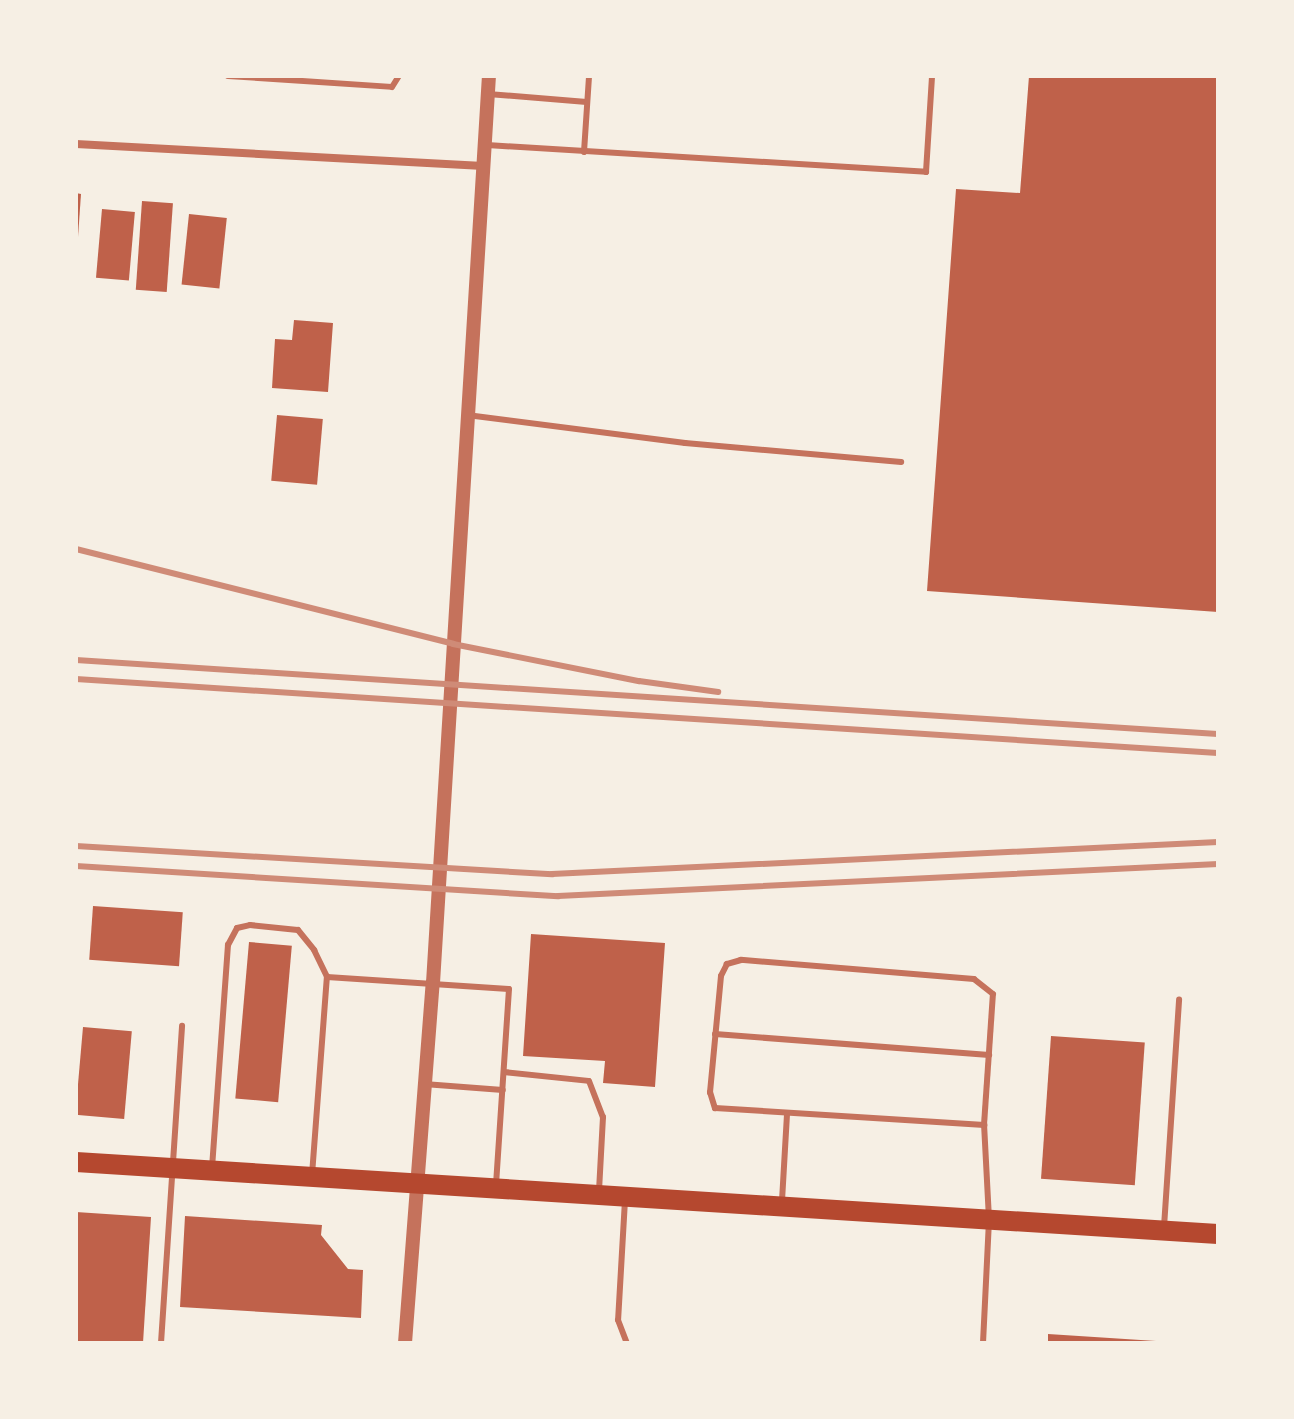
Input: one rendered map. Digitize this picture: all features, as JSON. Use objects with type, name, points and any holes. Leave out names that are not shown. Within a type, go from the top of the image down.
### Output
[{"type":"main road","points":[[76,1162],[1218,1234]]},
{"type":"street","points":[[405,1343],[433,983],[489,76]]},
{"type":"street","points":[[76,144],[483,166]]},
{"type":"lane","points":[[228,76],[392,87],[399,76]]},
{"type":"lane","points":[[584,152],[589,76]]},
{"type":"lane","points":[[484,145],[926,172],[932,76]]},
{"type":"lane","points":[[488,94],[587,102]]},
{"type":"lane","points":[[467,415],[685,443],[901,462]]},
{"type":"lane","points":[[212,1170],[228,945],[237,928],[250,925],[298,930],[314,950],[327,977],[312,1177]]},
{"type":"lane","points":[[983,1343],[989,1219],[984,1125],[993,994],[974,979],[741,960],[727,964],[721,976],[710,1092],[715,1108],[984,1125]]},
{"type":"lane","points":[[327,977],[509,989],[496,1188]]},
{"type":"lane","points":[[1164,1230],[1179,999]]},
{"type":"lane","points":[[161,1343],[182,1026]]},
{"type":"lane","points":[[715,1034],[989,1055]]},
{"type":"lane","points":[[504,1072],[589,1081],[603,1117],[599,1194]]},
{"type":"lane","points":[[424,1084],[503,1090]]},
{"type":"lane","points":[[781,1206],[787,1113]]},
{"type":"lane","points":[[625,1196],[618,1320],[627,1343]]},
{"type":"building","points":[[1029,76],[1218,76],[1218,612],[927,591],[956,189],[1020,193]]},
{"type":"building","points":[[76,193],[81,194],[78,237],[76,237]]},
{"type":"building","points":[[142,201],[173,203],[167,292],[136,290]]},
{"type":"building","points":[[102,209],[135,212],[129,281],[96,278]]},
{"type":"building","points":[[189,214],[227,218],[219,289],[182,285]]},
{"type":"building","points":[[294,320],[333,323],[328,392],[272,388],[275,339],[292,340]]},
{"type":"building","points":[[277,415],[323,419],[317,485],[271,481]]},
{"type":"building","points":[[93,906],[183,912],[179,966],[89,960]]},
{"type":"building","points":[[531,934],[665,943],[655,1087],[603,1083],[605,1061],[523,1056]]},
{"type":"building","points":[[249,942],[292,946],[278,1102],[235,1098]]},
{"type":"building","points":[[83,1027],[132,1031],[124,1119],[76,1115]]},
{"type":"building","points":[[1051,1036],[1145,1043],[1135,1185],[1041,1179]]},
{"type":"building","points":[[76,1212],[151,1217],[143,1343],[76,1343]]},
{"type":"building","points":[[185,1216],[322,1225],[321,1235],[348,1269],[363,1270],[361,1318],[180,1307]]},
{"type":"building","points":[[1048,1334],[1156,1341],[1156,1343],[1048,1343]]},
{"type":"railway","points":[[76,549],[453,644],[639,681],[718,692]]},
{"type":"railway","points":[[76,660],[1218,734]]},
{"type":"railway","points":[[76,679],[1218,753]]},
{"type":"railway","points":[[76,846],[552,874],[1218,842]]},
{"type":"railway","points":[[76,866],[558,896],[1218,864]]}]
